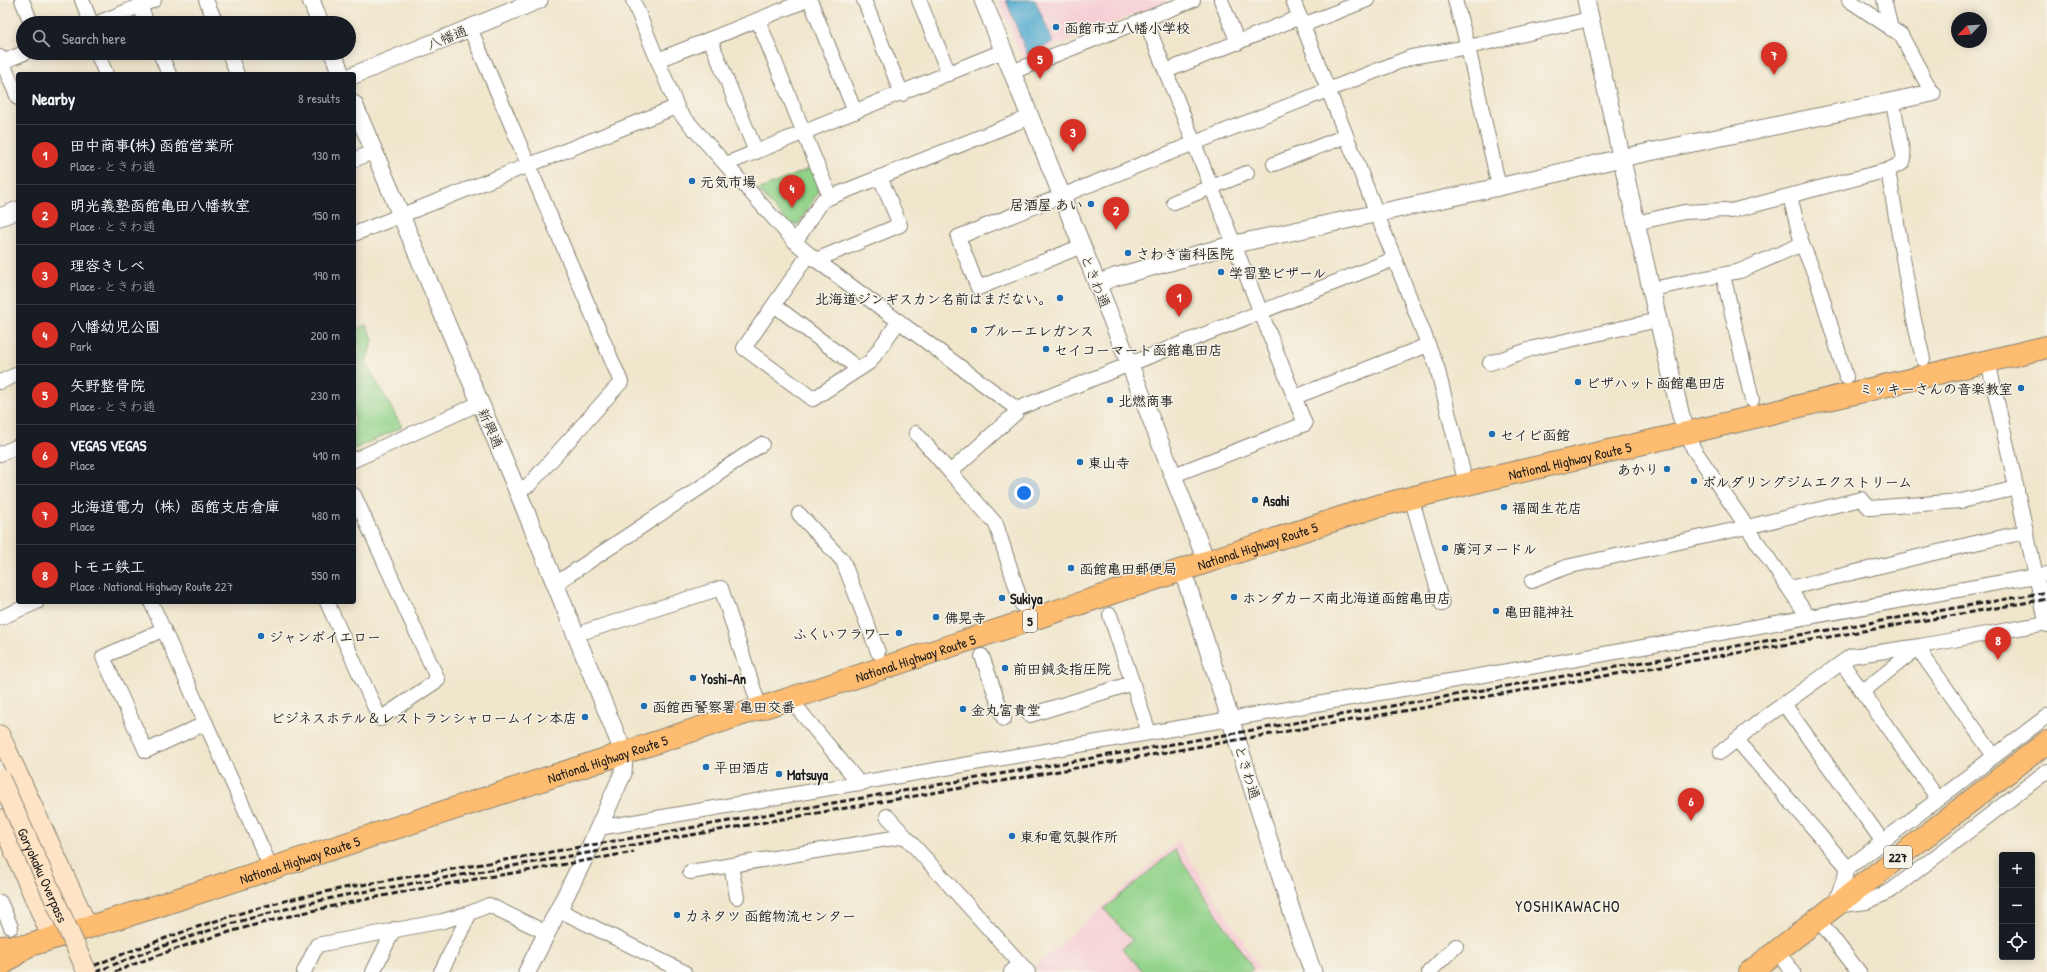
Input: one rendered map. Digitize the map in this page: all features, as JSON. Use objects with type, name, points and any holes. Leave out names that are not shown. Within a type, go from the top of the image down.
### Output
[{"type":"highway","name":"National Highway Route 5","points":[[0,947],[27,946],[88,927],[624,754],[760,708],[1368,510],[1466,484],[1687,434],[2047,347]]},
{"type":"highway","name":"227","points":[[1750,972],[2047,742]]},
{"type":"highway","name":"National Highway Route 5","points":[[0,966],[27,946]]},
{"type":"main road","points":[[0,735],[88,927]]},
{"type":"main road","name":"Goryokaku Overpass","points":[[0,778],[87,972]]},
{"type":"main road","points":[[0,819],[52,938]]},
{"type":"street","points":[[22,0],[28,16]]},
{"type":"street","points":[[82,0],[88,16]]},
{"type":"street","points":[[115,16],[154,0]]},
{"type":"street","points":[[206,0],[213,16]]},
{"type":"street","points":[[311,0],[317,16]]},
{"type":"street","name":"八幡通","points":[[356,74],[539,0]]},
{"type":"street","points":[[633,0],[676,107],[795,242],[812,257],[1017,409]]},
{"type":"street","points":[[658,60],[807,0]]},
{"type":"street","points":[[810,0],[855,112]]},
{"type":"street","points":[[864,0],[902,94]]},
{"type":"street","points":[[918,0],[949,74]]},
{"type":"street","name":"ときわ通","points":[[983,0],[1174,475],[1207,563]]},
{"type":"street","points":[[1012,72],[1192,0]]},
{"type":"street","points":[[1221,0],[1238,43]]},
{"type":"street","points":[[1293,0],[1437,367],[1466,484]]},
{"type":"street","points":[[1166,71],[1238,43],[1367,0]]},
{"type":"street","points":[[1455,0],[1468,47],[1499,187]]},
{"type":"street","points":[[1586,0],[1658,320],[1681,416],[1687,434],[1694,448],[1809,618]]},
{"type":"street","points":[[1097,284],[1115,277],[1234,244],[1499,187],[1621,158],[1932,93],[1901,35],[1849,0]]},
{"type":"street","points":[[1884,0],[1891,29]]},
{"type":"street","points":[[140,6],[145,16]]},
{"type":"street","points":[[1145,19],[1305,424],[1174,475]]},
{"type":"street","points":[[1082,246],[978,288],[958,237],[1329,91],[1411,57],[1468,47],[1590,19]]},
{"type":"street","points":[[758,20],[803,134],[830,197]]},
{"type":"street","points":[[470,28],[621,382],[529,485],[517,490]]},
{"type":"street","points":[[710,39],[756,152]]},
{"type":"street","points":[[726,164],[902,94],[1003,51]]},
{"type":"street","points":[[16,56],[1,61],[16,94]]},
{"type":"street","points":[[100,60],[105,72]]},
{"type":"street","points":[[163,60],[168,72]]},
{"type":"street","points":[[232,60],[236,72]]},
{"type":"street","points":[[335,60],[340,72]]},
{"type":"street","points":[[356,233],[527,164],[676,107]]},
{"type":"street","name":"新興通","points":[[356,109],[517,490],[624,754]]},
{"type":"street","points":[[1636,223],[1684,212],[1731,211],[1888,170],[1902,163],[1904,160],[1894,109]]},
{"type":"street","points":[[795,242],[823,200],[1030,117]]},
{"type":"street","points":[[1274,164],[1346,136]]},
{"type":"street","points":[[356,159],[374,151]]},
{"type":"street","points":[[1888,170],[1912,311],[1923,359]]},
{"type":"street","points":[[1174,202],[1248,173]]},
{"type":"street","points":[[880,177],[900,225],[812,257],[774,305],[744,348],[813,399],[870,362],[899,321]]},
{"type":"street","points":[[1790,196],[1802,244],[1817,280],[1846,377]]},
{"type":"street","points":[[0,217],[16,211]]},
{"type":"street","points":[[1652,290],[1740,271],[1802,244]]},
{"type":"street","points":[[950,472],[1016,413],[1017,409],[1394,259]]},
{"type":"street","points":[[1723,275],[1752,400]]},
{"type":"street","points":[[774,305],[859,369]]},
{"type":"street","points":[[1490,363],[1534,348],[1658,320]]},
{"type":"street","points":[[1295,397],[1428,345]]},
{"type":"street","points":[[1721,752],[1851,656],[1920,646],[2047,624],[2042,575],[2026,532],[1988,361]]},
{"type":"street","points":[[356,459],[480,403]]},
{"type":"street","points":[[916,433],[996,524],[1022,605]]},
{"type":"street","points":[[556,584],[710,481],[718,473],[762,444]]},
{"type":"street","points":[[0,454],[16,447]]},
{"type":"street","points":[[1532,581],[1566,567],[1747,527],[1861,499],[1870,508],[1961,500],[2017,488]]},
{"type":"street","points":[[1411,498],[1442,604]]},
{"type":"street","points":[[328,604],[380,720],[438,680],[356,499]]},
{"type":"street","points":[[799,514],[843,561],[878,652]]},
{"type":"street","points":[[1790,588],[2026,532]]},
{"type":"street","name":"ときわ通","points":[[1183,571],[1298,932],[1313,972]]},
{"type":"street","points":[[599,828],[860,784],[1809,618],[2042,575]]},
{"type":"street","points":[[587,631],[721,588],[760,708]]},
{"type":"street","points":[[0,618],[32,604]]},
{"type":"street","points":[[152,604],[271,868]]},
{"type":"street","points":[[1110,615],[1149,733]]},
{"type":"street","points":[[164,629],[103,657],[146,751],[206,723]]},
{"type":"street","points":[[1862,692],[1920,646]]},
{"type":"street","points":[[1920,646],[1924,657],[1994,756]]},
{"type":"street","points":[[982,656],[1004,719]]},
{"type":"street","points":[[1842,663],[1938,799]]},
{"type":"street","points":[[1030,715],[1133,683]]},
{"type":"street","points":[[790,699],[860,784]]},
{"type":"street","points":[[1784,704],[1883,842]]},
{"type":"street","points":[[1826,913],[1848,868],[2047,716]]},
{"type":"street","points":[[1737,740],[1848,868]]},
{"type":"street","points":[[527,972],[599,828],[624,773],[624,754]]},
{"type":"street","points":[[1826,913],[1867,902],[1892,890],[2047,771]]},
{"type":"street","points":[[887,816],[1020,969]]},
{"type":"street","points":[[690,872],[905,836]]},
{"type":"street","points":[[731,866],[737,897]]},
{"type":"street","points":[[0,902],[11,927]]},
{"type":"street","points":[[304,972],[317,945],[394,929],[443,921],[470,913],[489,905],[547,933]]},
{"type":"street","points":[[559,910],[681,971]]},
{"type":"street","points":[[441,972],[470,913]]},
{"type":"street","points":[[1826,913],[1859,972]]},
{"type":"street","points":[[373,972],[394,929]]},
{"type":"street","points":[[1434,971],[1456,946]]},
{"type":"street","points":[[1777,951],[1793,972]]},
{"type":"shaded area","name":"函館市立八幡小学校","points":[[998,0],[1169,0],[1027,58],[1020,54]]},
{"type":"shaded area","points":[[1178,841],[1260,967],[1254,972],[1039,972],[1034,967]]},
{"type":"green space","points":[[811,168],[818,185],[818,192],[799,224],[789,224],[758,190]]},
{"type":"green space","points":[[366,325],[373,339],[366,363],[402,427],[356,448],[356,329]]},
{"type":"green space","points":[[1175,850],[1253,969],[1249,972],[1144,972],[1122,949],[1132,940],[1104,909]]},
{"type":"water","points":[[1006,0],[1035,0],[1053,42],[1027,54]]},
{"type":"railway","points":[[78,972],[150,944],[248,911],[344,888],[2047,592]]},
{"type":"railway","points":[[96,972],[188,937],[250,918],[346,895],[2047,599]]},
{"type":"railway","points":[[115,972],[161,954],[208,939],[302,913],[446,884],[634,852]]},
{"type":"place","name":"函館市立八幡小学校","points":[[1056,27]]},
{"type":"place","name":"北海道電力（株）函館支店倉庫","points":[[1774,75]]},
{"type":"place","name":"矢野整骨院","points":[[1040,79]]},
{"type":"place","name":"理容きしべ","points":[[1073,152]]},
{"type":"place","name":"元気市場","points":[[692,181]]},
{"type":"place","name":"居酒屋 あい","points":[[1091,204]]},
{"type":"place","name":"八幡幼児公園","points":[[792,208]]},
{"type":"place","name":"明光義塾函館亀田八幡教室","points":[[1116,230]]},
{"type":"place","name":"さわき歯科医院","points":[[1128,253]]},
{"type":"place","name":"学習塾ビザール","points":[[1221,272]]},
{"type":"place","name":"北海道ジンギスカン名前はまだない。","points":[[1060,298]]},
{"type":"place","name":"田中商事(株) 函館営業所","points":[[1179,317]]},
{"type":"place","name":"ブルーエレガンス","points":[[974,330]]},
{"type":"place","name":"セイコーマート函館亀田店","points":[[1046,349]]},
{"type":"place","name":"ピザハット函館亀田店","points":[[1578,382]]},
{"type":"place","name":"ミッキーさんの音楽教室","points":[[2021,388]]},
{"type":"place","name":"北燃商事","points":[[1110,400]]},
{"type":"place","name":"セイビ函館","points":[[1492,434]]},
{"type":"place","name":"東山寺","points":[[1080,462]]},
{"type":"place","name":"あかり","points":[[1667,469]]},
{"type":"place","name":"ボルダリングジムエクストリーム","points":[[1694,481]]},
{"type":"place","name":"Asahi","points":[[1255,500]]},
{"type":"place","name":"福岡生花店","points":[[1504,507]]},
{"type":"place","name":"廣河ヌードル","points":[[1445,548]]},
{"type":"place","name":"函館亀田郵便局","points":[[1071,568]]},
{"type":"place","name":"ホンダカーズ南北海道函館亀田店","points":[[1234,597]]},
{"type":"place","name":"Sukiya","points":[[1002,598]]},
{"type":"place","name":"亀田龍神社","points":[[1496,611]]},
{"type":"place","name":"佛晃寺","points":[[936,617]]},
{"type":"place","name":"ふくいフラワー","points":[[899,633]]},
{"type":"place","name":"ジャンボイエロー","points":[[261,636]]},
{"type":"place","name":"トモエ鉄工","points":[[1998,660]]},
{"type":"place","name":"前田鍼灸指圧院","points":[[1005,668]]},
{"type":"place","name":"Yoshi-An","points":[[693,678]]},
{"type":"place","name":"函館西警察署 亀田交番","points":[[644,706]]},
{"type":"place","name":"金丸富貴堂","points":[[963,709]]},
{"type":"place","name":"ビジネスホテル＆レストランシャロームイン本店","points":[[585,717]]},
{"type":"place","name":"平田酒店","points":[[706,767]]},
{"type":"place","name":"Matsuya","points":[[779,774]]},
{"type":"place","name":"VEGAS VEGAS","points":[[1691,821]]},
{"type":"place","name":"東和電気製作所","points":[[1012,836]]},
{"type":"place","name":"カネタツ 函館物流センター","points":[[677,915]]},
{"type":"district","name":"YOSHIKAWACHO","points":[[1568,906]]}]
